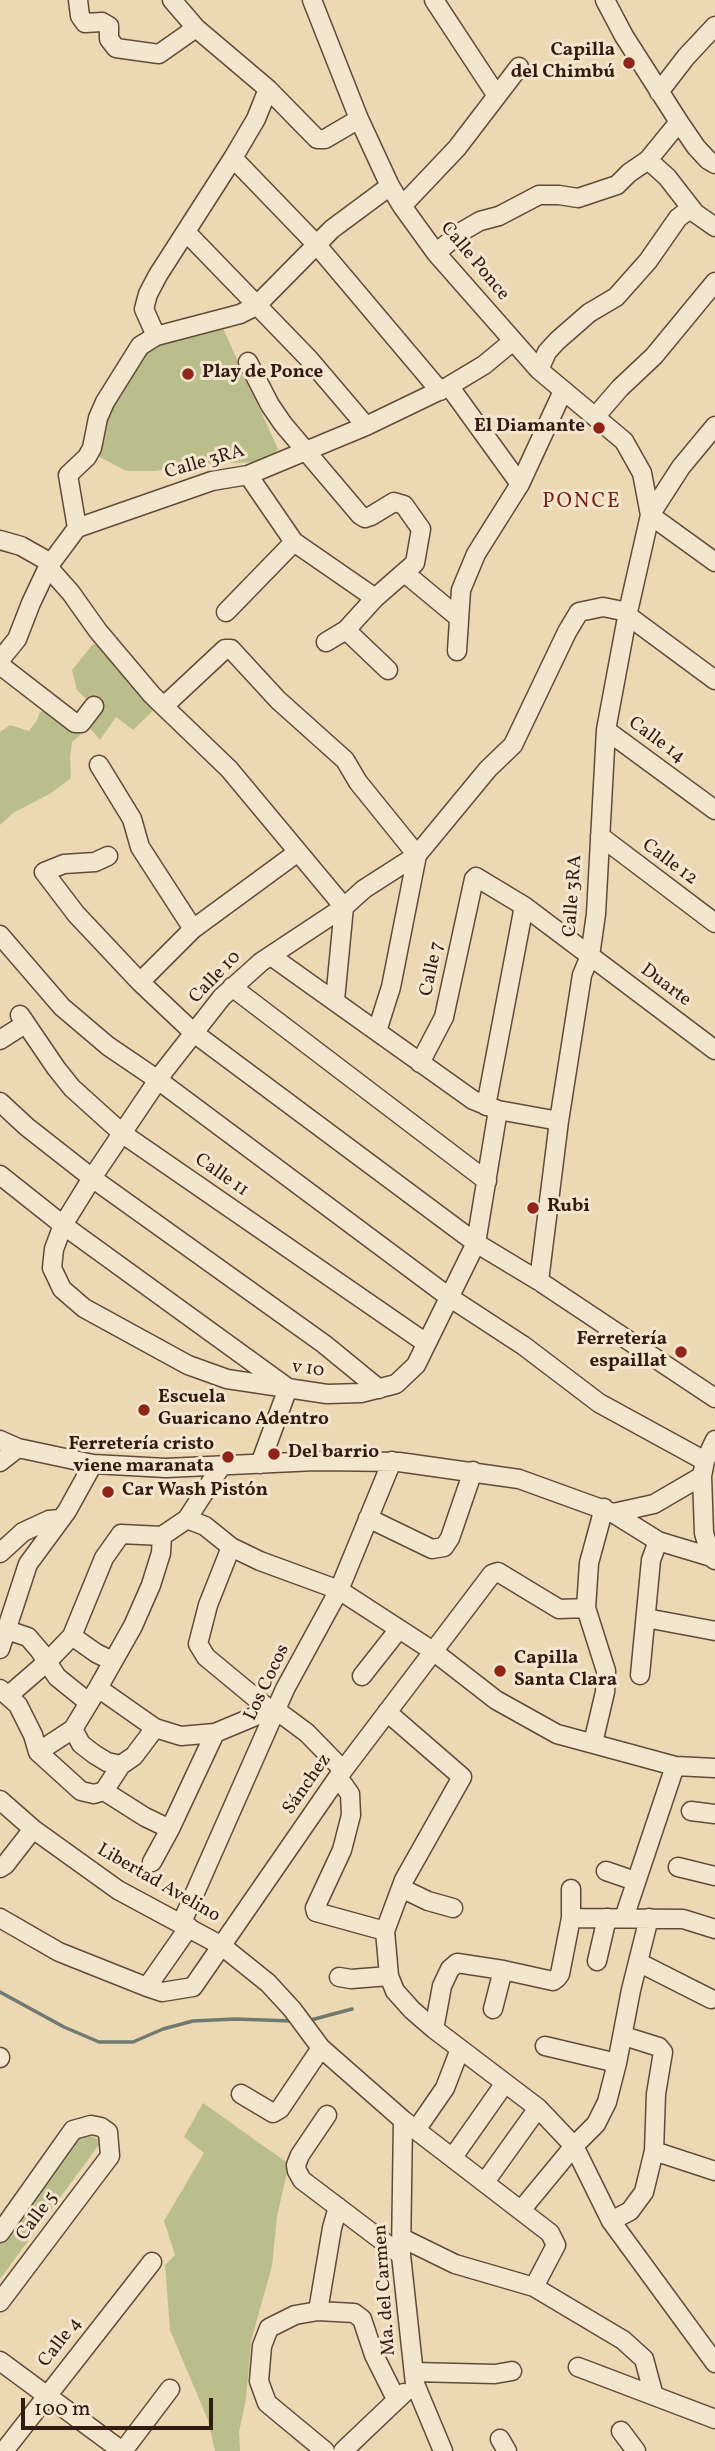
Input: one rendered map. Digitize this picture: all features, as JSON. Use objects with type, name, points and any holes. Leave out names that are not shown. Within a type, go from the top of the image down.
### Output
[{"type":"street","points":[[78,0],[80,16],[85,23],[102,22],[109,26],[109,39],[117,48],[159,54],[196,27]]},
{"type":"street","points":[[172,0],[196,27],[268,89],[317,139],[325,139],[359,119]]},
{"type":"street","name":"Calle Ponce","points":[[312,0],[359,119],[402,206],[436,253],[539,370],[624,441],[642,472],[650,515]]},
{"type":"street","points":[[434,0],[497,96]]},
{"type":"street","points":[[605,0],[659,92],[696,148],[715,164]]},
{"type":"street","points":[[659,92],[715,26]]},
{"type":"street","points":[[402,206],[457,148],[519,66]]},
{"type":"street","points":[[156,336],[144,309],[148,294],[233,158],[256,118],[268,89]]},
{"type":"street","points":[[436,253],[461,232],[480,221],[499,216],[539,195],[578,198],[617,185],[648,160],[679,122]]},
{"type":"street","points":[[233,158],[316,244],[444,389],[520,484]]},
{"type":"street","points":[[648,160],[667,177],[691,208],[715,227]]},
{"type":"street","points":[[94,706],[80,723],[75,723],[0,663],[17,639],[50,565],[77,528],[68,475],[87,457],[92,448],[98,418],[114,388],[140,346],[156,336],[240,314],[256,306],[316,244],[353,212],[390,186]]},
{"type":"street","points":[[539,370],[547,352],[557,341],[589,313],[616,297],[648,261],[678,218],[691,208]]},
{"type":"street","points":[[186,232],[309,359],[366,426]]},
{"type":"street","points":[[595,417],[653,356],[715,282]]},
{"type":"street","name":"Calle 3RA","points":[[77,528],[212,481],[248,475],[366,426],[444,389],[484,365],[513,341]]},
{"type":"street","points":[[248,362],[283,424],[360,515],[365,518],[371,516],[394,502],[404,505],[421,529],[415,563],[406,574],[375,598],[346,630],[326,642]]},
{"type":"street","points":[[457,651],[461,590],[476,554],[520,484],[563,391]]},
{"type":"street","points":[[712,435],[681,467],[650,515],[715,562]]},
{"type":"street","points":[[248,475],[294,542],[375,598]]},
{"type":"street","name":"Calle 3RA","points":[[539,1281],[559,1121],[582,975],[590,956],[596,914],[606,730],[627,614],[650,515]]},
{"type":"street","points":[[0,540],[21,546],[50,565],[98,631],[164,706],[229,769],[344,906],[335,1000]]},
{"type":"street","points":[[226,612],[294,542]]},
{"type":"street","points":[[406,574],[459,618]]},
{"type":"street","points":[[377,1031],[390,988],[417,855],[488,769],[513,744],[579,612],[603,607],[627,614],[715,680]]},
{"type":"street","points":[[346,630],[388,670]]},
{"type":"street","points":[[164,706],[225,649],[231,649],[278,700],[345,760],[358,782],[417,855]]},
{"type":"street","name":"Calle 14","points":[[606,730],[715,810]]},
{"type":"street","points":[[99,765],[132,819],[140,847],[193,929]]},
{"type":"street","name":"Calle 12","points":[[600,836],[715,923]]},
{"type":"street","points":[[140,982],[193,929],[298,852]]},
{"type":"street","name":"Calle 10","points":[[92,1178],[158,1080],[232,987],[363,890],[417,855]]},
{"type":"street","points":[[108,856],[95,862],[64,864],[44,872],[76,915],[140,982],[194,1032],[476,1243],[539,1281],[715,1398]]},
{"type":"street","name":"Duarte","points":[[474,879],[479,878],[524,906],[715,1049]]},
{"type":"street","name":"Calle 7","points":[[420,1063],[444,1017],[474,879]]},
{"type":"street","name":"v 10","points":[[92,1178],[63,1225],[54,1249],[52,1268],[62,1289],[84,1308],[188,1365],[228,1379],[327,1394],[361,1393],[396,1384],[416,1364],[476,1243],[486,1181],[492,1108],[524,906]]},
{"type":"street","points":[[0,935],[62,1007],[108,1046],[158,1080],[449,1297],[524,1346],[599,1404],[708,1471]]},
{"type":"street","points":[[271,956],[473,1100],[492,1108],[559,1121]]},
{"type":"street","points":[[232,987],[486,1181]]},
{"type":"street","name":"Calle 11","points":[[0,1040],[22,1020],[72,1088],[123,1134],[426,1343]]},
{"type":"street","points":[[0,1102],[92,1178],[324,1344],[379,1389]]},
{"type":"street","points":[[0,1175],[63,1225],[288,1388],[260,1464]]},
{"type":"street","points":[[0,1440],[18,1448],[93,1464],[166,1468],[316,1461],[392,1461],[473,1471],[519,1479],[608,1511],[658,1541],[713,1558]]},
{"type":"street","points":[[713,1558],[704,1533],[708,1471],[715,1440]]},
{"type":"street","points":[[0,1461],[18,1448]]},
{"type":"street","name":"Los Cocos","points":[[148,1987],[186,1925],[273,1710],[339,1590],[392,1461]]},
{"type":"street","points":[[0,1649],[27,1564],[60,1519],[93,1464]]},
{"type":"street","points":[[170,1829],[99,1792],[80,1791],[38,1752],[18,1705],[4,1692],[47,1662],[72,1636],[104,1558],[121,1534],[162,1536],[187,1520],[222,1465]]},
{"type":"street","points":[[368,1518],[432,1549],[444,1546],[450,1538],[473,1471]]},
{"type":"street","points":[[608,1511],[654,1504],[708,1471]]},
{"type":"street","points":[[593,1743],[605,1692],[606,1671],[586,1608],[589,1563],[608,1511]]},
{"type":"street","points":[[0,1553],[23,1532],[49,1520],[60,1519]]},
{"type":"street","points":[[187,1520],[205,1527],[231,1547],[260,1561],[339,1590],[433,1651],[506,1706],[557,1734],[675,1766],[715,1769]]},
{"type":"street","points":[[38,1752],[73,1729],[134,1626],[151,1585],[162,1536]]},
{"type":"street","points":[[640,1675],[651,1560],[658,1541]]},
{"type":"street","points":[[231,1547],[208,1605],[198,1644],[206,1657],[307,1733],[341,1774],[350,1794],[351,1815],[342,1850],[315,1908],[316,1912],[385,1931]]},
{"type":"street","name":"Sánchez","points":[[148,1987],[162,1992],[193,1987],[341,1774],[492,1574],[498,1572],[559,1609],[586,1608]]},
{"type":"street","points":[[646,1618],[715,1631]]},
{"type":"street","points":[[362,1676],[399,1629]]},
{"type":"street","points":[[7,1630],[27,1637],[57,1677],[155,1728],[181,1736],[215,1733],[273,1710]]},
{"type":"street","points":[[72,1636],[112,1661]]},
{"type":"street","points":[[387,1712],[461,1777],[401,1888],[385,1931],[389,1976],[395,1991],[434,2029],[538,2108],[574,2146],[611,2221],[715,2363]]},
{"type":"street","points":[[99,1792],[121,1765],[134,1756],[155,1728]]},
{"type":"street","points":[[73,1729],[81,1744],[94,1754],[107,1762],[121,1765]]},
{"type":"street","points":[[152,1862],[215,1733]]},
{"type":"street","points":[[597,1961],[615,1918],[635,1881],[675,1766]]},
{"type":"street","name":"Libertad Avelino","points":[[0,1800],[33,1829],[118,1890],[222,1946],[268,1983],[292,2008],[316,2041],[409,2125],[550,2233],[556,2245],[534,2287]]},
{"type":"street","points":[[691,1811],[715,1814]]},
{"type":"street","points":[[0,1868],[33,1829]]},
{"type":"street","points":[[678,1867],[715,1877]]},
{"type":"street","points":[[607,1871],[635,1881]]},
{"type":"street","points":[[401,1888],[453,1908]]},
{"type":"street","points":[[434,2029],[442,1986],[450,1969],[457,1963],[553,1981],[557,1979],[571,1918],[571,1889]]},
{"type":"street","points":[[0,1918],[59,1952],[148,1987]]},
{"type":"street","points":[[571,1918],[683,1919],[715,1929]]},
{"type":"street","points":[[522,2209],[602,2114],[624,2036],[631,1990],[649,1918]]},
{"type":"street","points":[[638,1962],[711,1999]]},
{"type":"street","points":[[493,2009],[503,1970]]},
{"type":"street","points":[[339,1977],[351,1979],[389,1976]]},
{"type":"street","points":[[611,2221],[630,2211],[643,2192],[654,2151],[656,2094],[663,2052],[659,2047],[624,2036]]},
{"type":"street","points":[[241,2094],[273,2113],[280,2109],[316,2041]]},
{"type":"street","points":[[545,2046],[617,2063]]},
{"type":"street","points":[[409,2125],[445,2088],[460,2049]]},
{"type":"street","points":[[453,2158],[505,2083]]},
{"type":"street","points":[[485,2182],[538,2108]]},
{"type":"street","points":[[327,2115],[296,2165],[302,2180],[338,2207],[401,2247],[534,2287],[623,2340],[638,2353],[647,2366],[654,2396]]},
{"type":"street","name":"Calle 5","points":[[0,2233],[73,2130],[91,2125],[108,2132],[110,2156],[0,2302]]},
{"type":"street","name":"Ma. del Carmen","points":[[409,2125],[401,2247],[414,2378],[443,2451]]},
{"type":"street","points":[[654,2151],[715,2171]]},
{"type":"street","points":[[318,2311],[338,2207]]},
{"type":"street","name":"Calle 4","points":[[4,2451],[152,2262]]},
{"type":"street","points":[[325,2451],[267,2403],[259,2381],[262,2346],[269,2328],[295,2315],[318,2311],[354,2313],[362,2319],[374,2355],[396,2399]]},
{"type":"street","points":[[0,2361],[122,2451],[170,2389]]},
{"type":"street","points":[[578,2367],[715,2419]]},
{"type":"street","points":[[343,2451],[414,2378],[512,2371]]},
{"type":"street","points":[[621,2431],[636,2451]]},
{"type":"green space","name":"Play de Ponce","points":[[222,326],[278,449],[271,458],[258,462],[126,471],[98,456],[112,404],[152,344]]},
{"type":"green space","points":[[93,644],[105,647],[158,706],[133,730],[116,717],[100,740],[89,727],[72,742],[71,778],[51,793],[13,813],[0,825],[0,732],[10,725],[29,731],[40,712],[52,708],[75,720],[88,701],[77,690],[72,670]]},
{"type":"green space","points":[[203,2103],[289,2164],[277,2216],[272,2266],[251,2341],[246,2399],[239,2432],[240,2451],[215,2451],[208,2420],[170,2330],[165,2265],[175,2255],[164,2221],[204,2153],[184,2137]]},
{"type":"green space","points":[[83,2133],[109,2144],[101,2142],[0,2279],[0,2243]]},
{"type":"waterway","points":[[0,1992],[64,2027],[99,2042],[133,2042],[163,2029],[193,2021],[292,2021]]},
{"type":"waterway","points":[[307,2021],[352,2009]]},
{"type":"place","name":"Capilla del Chimbú","points":[[629,63]]},
{"type":"place","name":"Play de Ponce","points":[[188,374]]},
{"type":"place","name":"El Diamante","points":[[599,428]]},
{"type":"place","name":"Rubi","points":[[533,1208]]},
{"type":"place","name":"Ferretería espaillat","points":[[681,1352]]},
{"type":"place","name":"Escuela Guaricano Adentro","points":[[144,1410]]},
{"type":"place","name":"Del barrio","points":[[274,1454]]},
{"type":"place","name":"Ferretería cristo viene maranata","points":[[228,1457]]},
{"type":"place","name":"Car Wash Pistón","points":[[108,1492]]},
{"type":"place","name":"Capilla Santa Clara","points":[[500,1671]]},
{"type":"district","name":"PONCE","points":[[582,503]]}]
